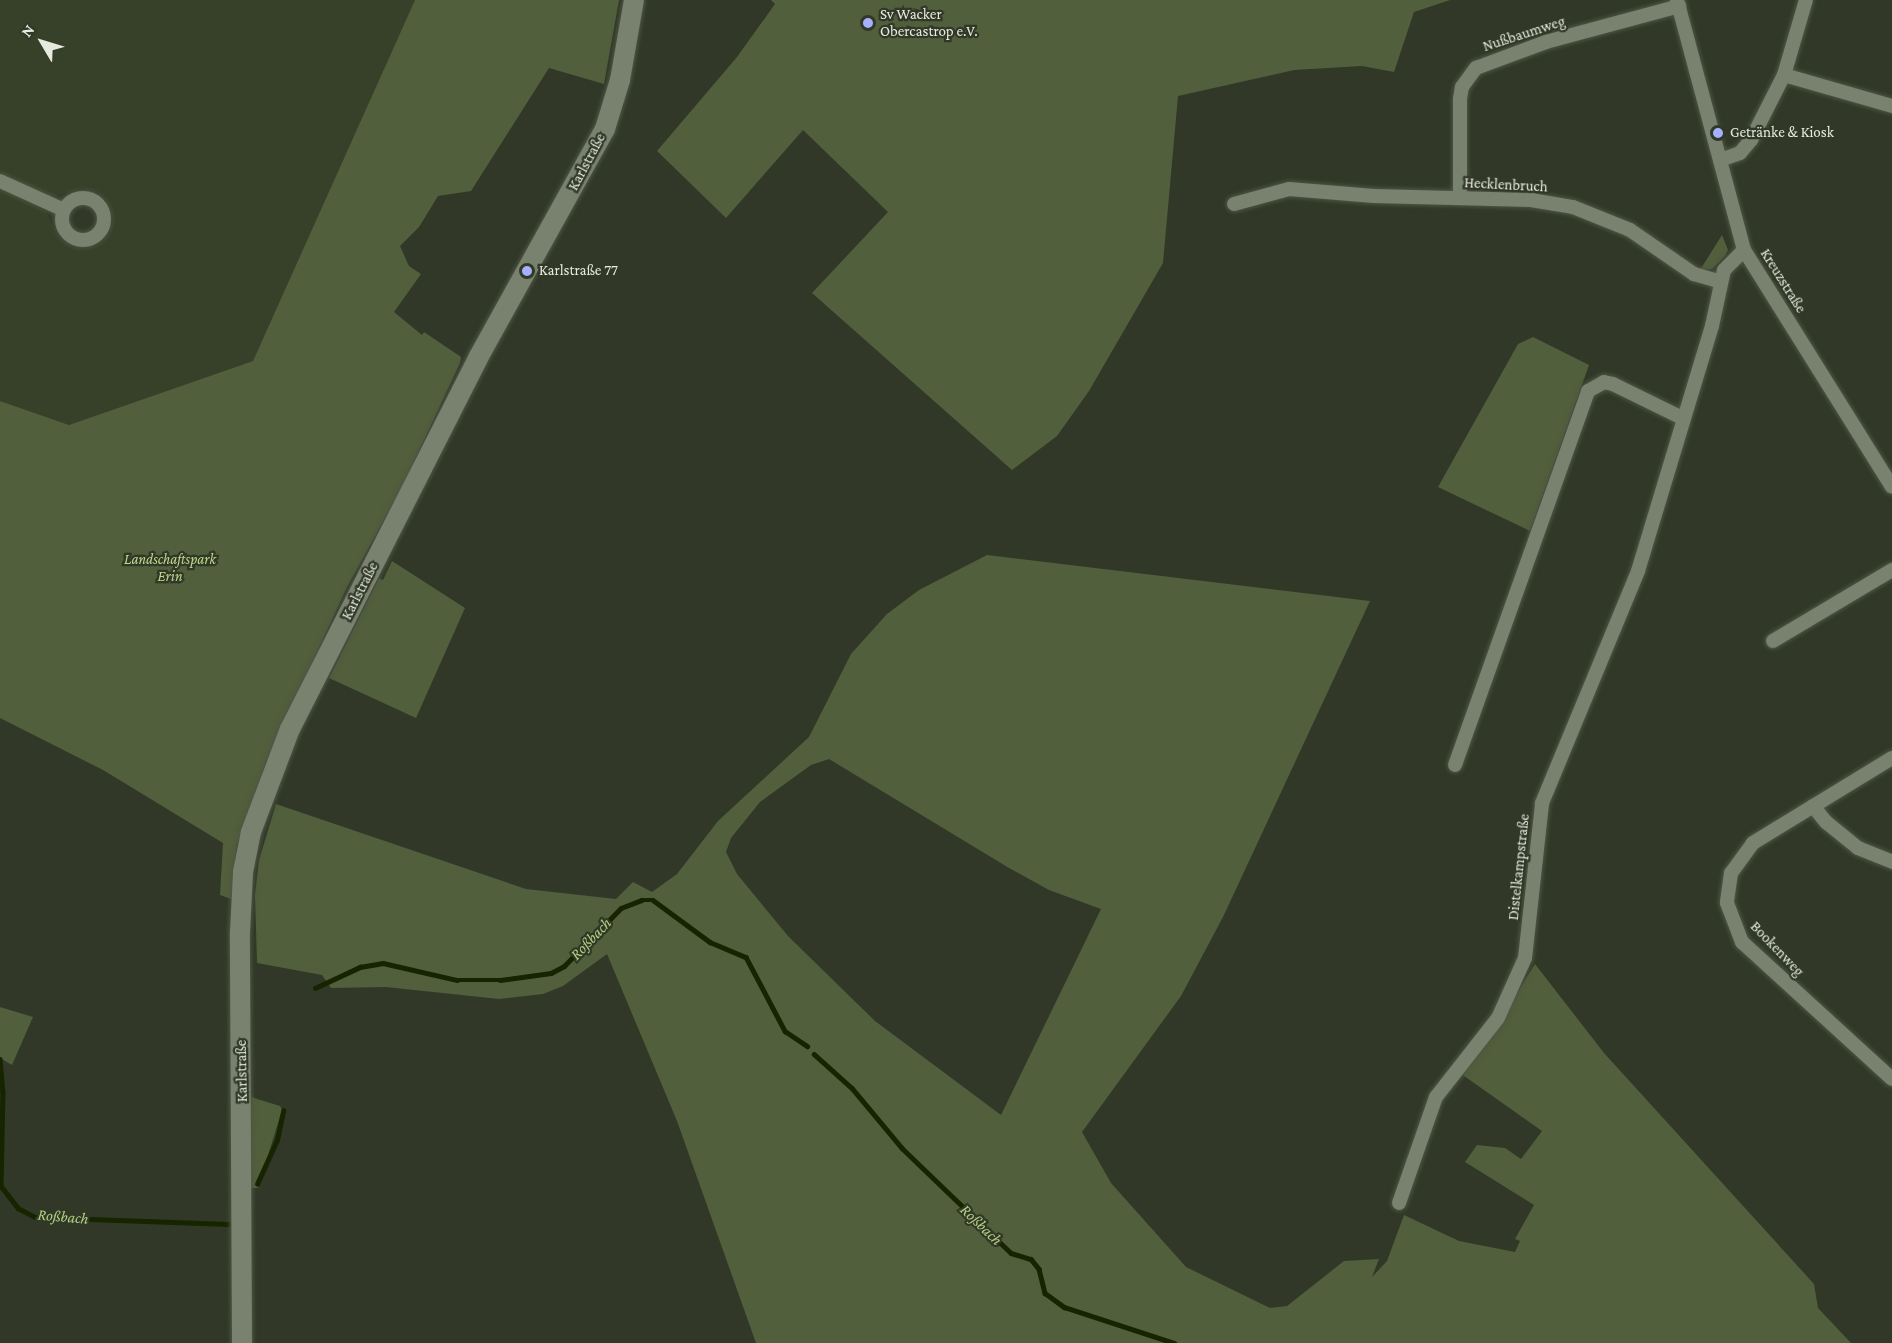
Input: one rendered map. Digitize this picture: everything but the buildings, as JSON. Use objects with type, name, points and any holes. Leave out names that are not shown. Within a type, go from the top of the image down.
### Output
[{"type":"main road","name":"Karlstraße","points":[[242,1343],[240,932],[243,872],[251,832],[290,729],[478,358],[605,129],[620,80],[634,0]]},
{"type":"street","points":[[1720,160],[1740,153],[1751,140],[1784,75],[1806,0]]},
{"type":"street","name":"Kreuzstraße","points":[[1678,3],[1744,250],[1887,468],[1892,487]]},
{"type":"street","name":"Nußbaumweg","points":[[1460,198],[1460,99],[1462,87],[1476,68],[1546,42],[1678,3]]},
{"type":"street","points":[[1784,75],[1892,106]]},
{"type":"street","points":[[0,181],[64,210]]},
{"type":"street","name":"Hecklenbruch","points":[[1233,204],[1290,189],[1531,200],[1573,207],[1630,230],[1694,274],[1719,281]]},
{"type":"street","points":[[1719,281],[1729,263],[1744,250]]},
{"type":"street","name":"Distelkampstraße","points":[[1399,1203],[1436,1097],[1498,1018],[1525,958],[1542,803],[1638,571],[1682,418],[1712,326],[1719,281]]},
{"type":"street","points":[[1455,765],[1588,391],[1604,382],[1613,384],[1682,418]]},
{"type":"street","points":[[1773,641],[1892,570]]},
{"type":"street","name":"Bookenweg","points":[[1892,758],[1743,852],[1728,888],[1732,925],[1742,942],[1892,1079]]},
{"type":"street","points":[[1813,806],[1826,822],[1858,848],[1892,862]]},
{"type":"shaded area","points":[[0,0],[415,0],[253,361],[69,425],[0,401],[0,189],[46,211],[57,235],[72,247],[85,249],[99,245],[109,234],[113,220],[109,204],[98,192],[81,188],[56,196],[47,195],[0,173]]},
{"type":"green space","name":"Landschaftspark Erin","points":[[415,0],[619,0],[604,84],[549,68],[471,191],[438,196],[419,227],[400,246],[409,266],[421,274],[394,312],[422,335],[424,332],[461,357],[460,363],[401,489],[347,587],[266,762],[237,845],[231,899],[220,895],[223,843],[103,770],[0,718],[0,401],[69,425],[253,361]]},
{"type":"green space","points":[[771,0],[1450,0],[1414,12],[1394,72],[1362,66],[1294,70],[1178,96],[1163,263],[1089,391],[1057,436],[1012,470],[812,293],[888,212],[803,130],[726,218],[657,151],[737,57],[775,4]]},
{"type":"green space","points":[[1722,235],[1728,250],[1725,256],[1712,269],[1700,270]]},
{"type":"green space","points":[[1533,337],[1589,365],[1530,531],[1438,487],[1518,344]]},
{"type":"green space","points":[[987,555],[1370,601],[1223,917],[1181,996],[1082,1132],[1111,1183],[1186,1267],[1270,1308],[1287,1306],[1344,1261],[1379,1259],[1372,1277],[1387,1261],[1404,1215],[1459,1241],[1515,1252],[1520,1241],[1515,1239],[1534,1205],[1465,1162],[1477,1145],[1505,1148],[1521,1159],[1542,1131],[1460,1073],[1484,1046],[1535,964],[1604,1053],[1814,1284],[1818,1308],[1851,1343],[756,1343],[677,1121],[607,954],[563,986],[543,994],[499,999],[386,987],[331,988],[322,975],[257,963],[255,895],[259,860],[276,804],[526,889],[616,899],[633,882],[652,892],[677,874],[718,821],[809,737],[851,654],[887,614],[919,590]],"holes":[[[829,759],[1049,890],[1101,909],[1001,1115],[875,1021],[788,936],[737,874],[726,852],[731,838],[760,802],[811,765]]]},
{"type":"green space","points":[[392,561],[465,608],[416,718],[329,678],[379,578],[383,580]]},
{"type":"green space","points":[[0,1007],[33,1017],[12,1065],[0,1058]]},
{"type":"green space","points":[[251,1097],[280,1106],[282,1110],[258,1188],[251,1188]]},
{"type":"waterway","name":"Roßbach","points":[[315,988],[360,967],[383,963],[457,980],[500,980],[551,973],[564,966],[621,908],[642,900],[653,900],[710,942],[746,957],[785,1031],[807,1046]]},
{"type":"waterway","name":"Roßbach","points":[[814,1054],[852,1088],[902,1148],[1011,1253],[1031,1259],[1039,1269],[1045,1293],[1064,1307],[1174,1343]]},
{"type":"waterway","name":"Roßbach","points":[[0,1059],[3,1091],[1,1186],[18,1208],[35,1217],[228,1224]]},
{"type":"waterway","name":"Roßbach","points":[[257,1184],[277,1140],[283,1111]]},
{"type":"place","name":"Sv Wacker Obercastrop e.V.","points":[[868,23]]},
{"type":"place","name":"Getränke & Kiosk","points":[[1718,133]]},
{"type":"place","name":"Karlstraße 77","points":[[527,271]]}]
